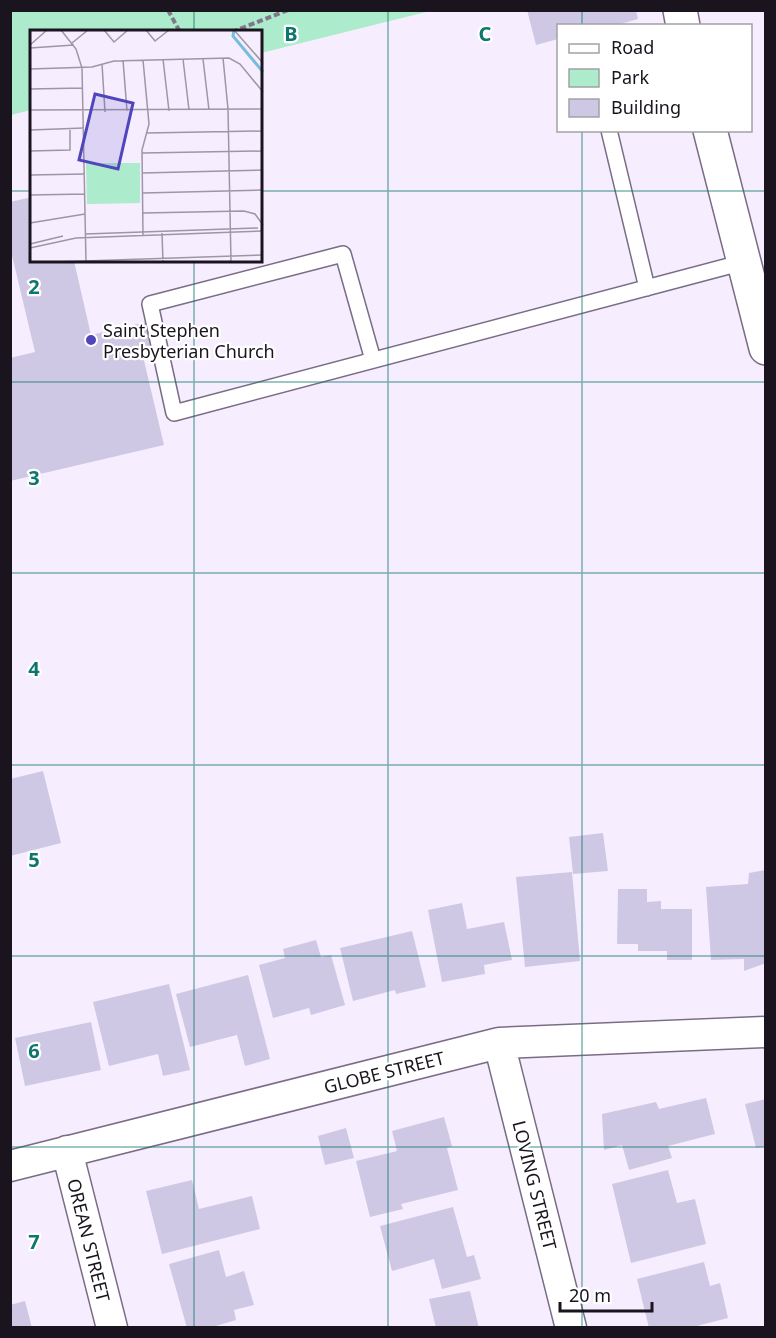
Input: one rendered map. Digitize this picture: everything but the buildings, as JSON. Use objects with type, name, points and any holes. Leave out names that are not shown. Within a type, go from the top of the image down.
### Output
[{"type":"street","points":[[711,132],[765,348]]},
{"type":"street","name":"GLOBE STREET","points":[[10,1166],[499,1043],[765,1032]]},
{"type":"street","name":"LOVING STREET","points":[[499,1043],[571,1328]]},
{"type":"street","name":"OREAN STREET","points":[[67,1151],[112,1328]]},
{"type":"lane","points":[[609,132],[647,288]]},
{"type":"lane","points":[[373,360],[343,255],[150,304],[174,413],[744,262]]},
{"type":"path","points":[[168,10],[179,30]]},
{"type":"path","points":[[237,30],[288,10]]},
{"type":"green space","points":[[11,10],[430,11],[262,53],[262,30],[30,30],[30,110],[11,115]]},
{"type":"place","name":"Saint Stephen Presbyterian Church","points":[[91,340]]}]
